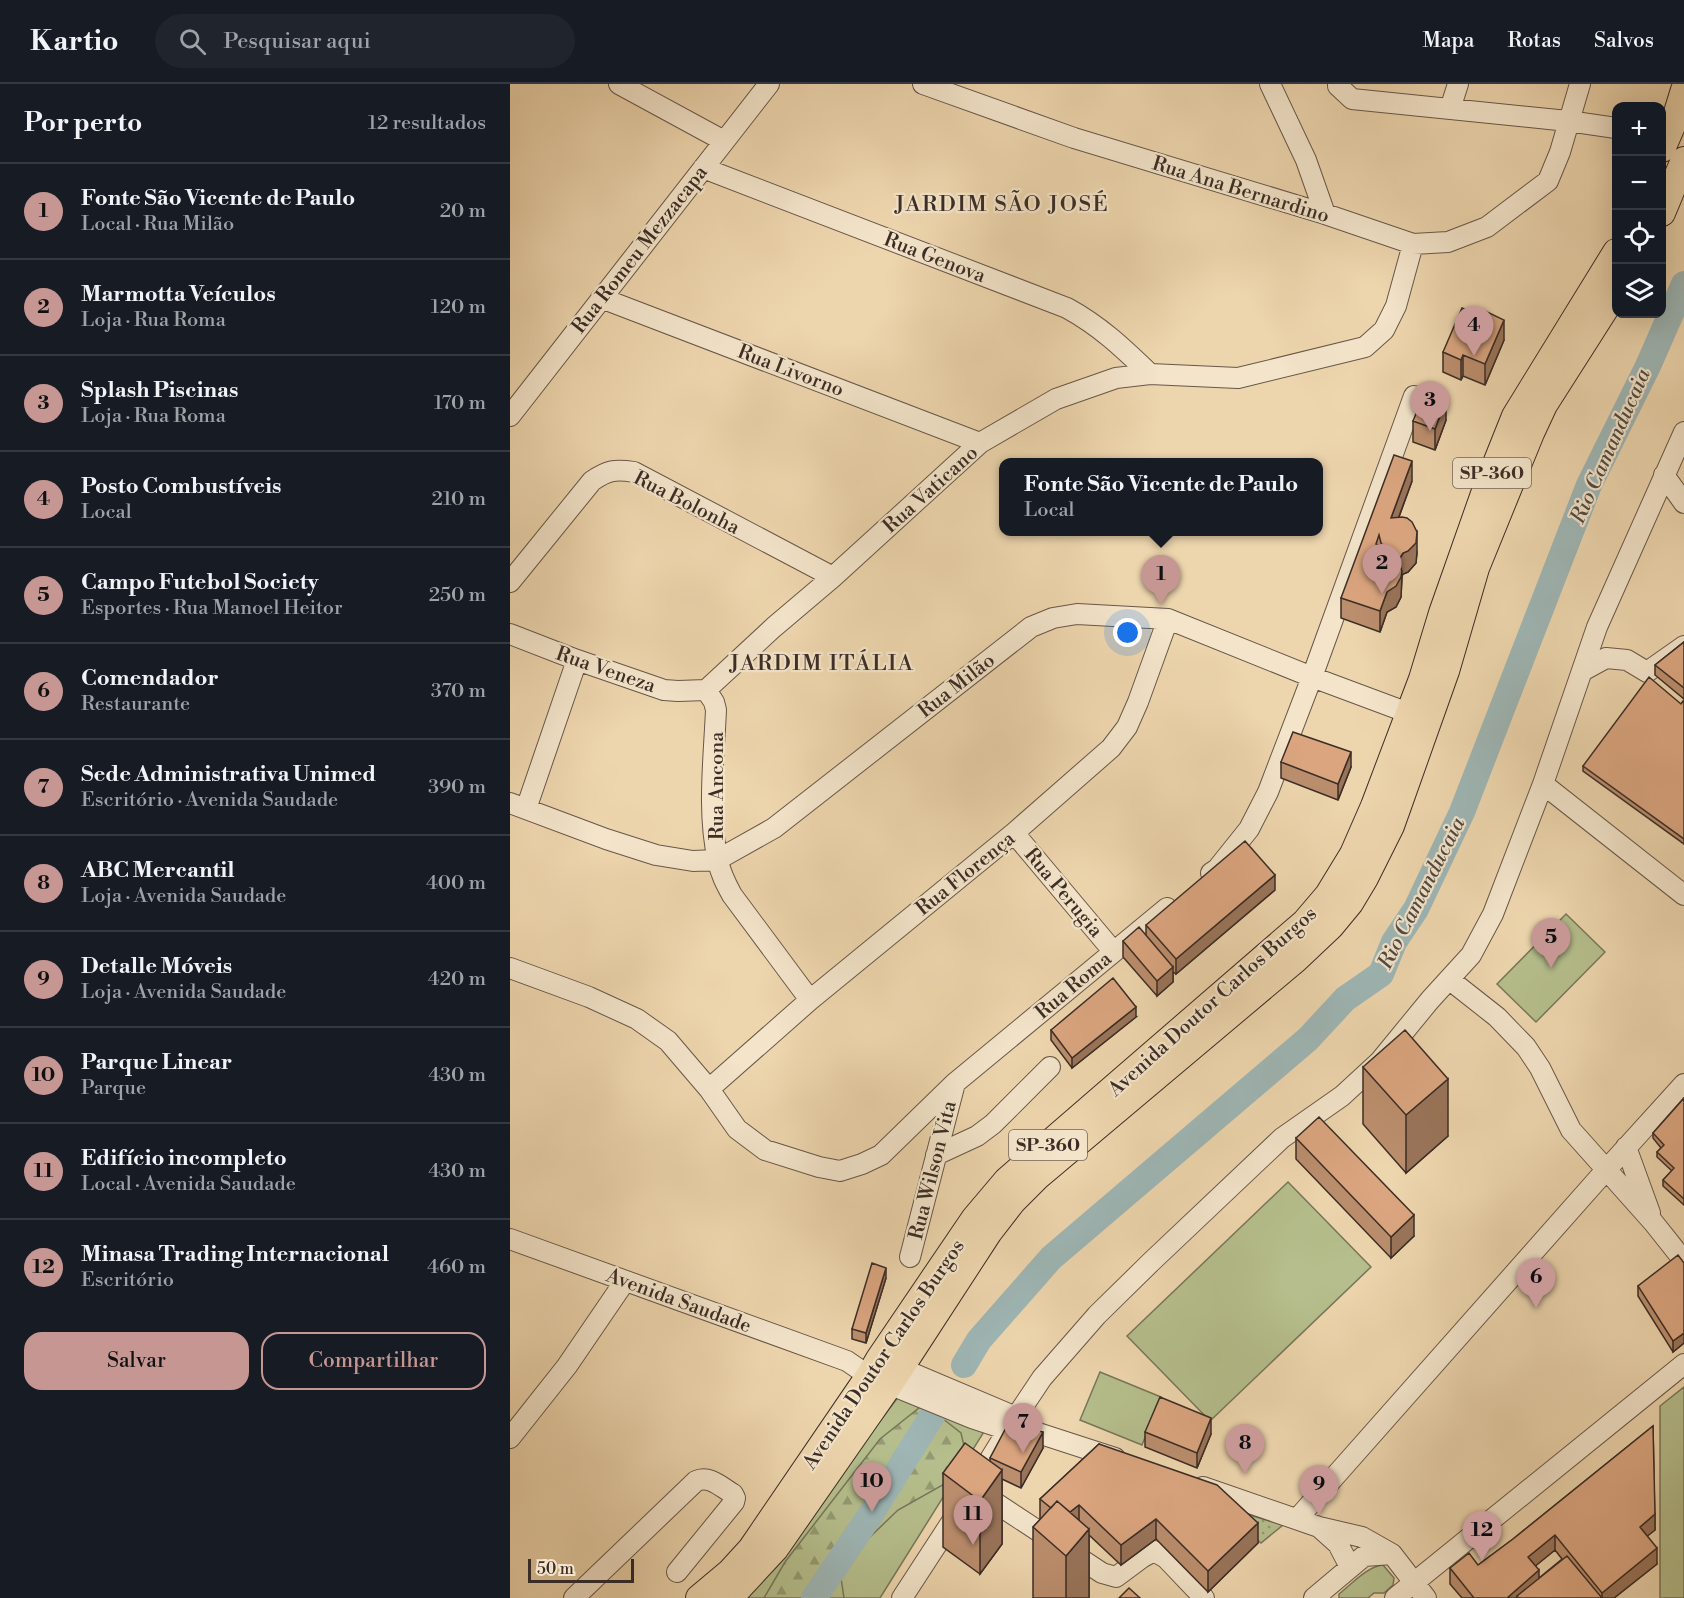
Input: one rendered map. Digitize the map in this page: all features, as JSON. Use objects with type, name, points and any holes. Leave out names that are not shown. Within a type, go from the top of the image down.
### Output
[{"type":"main road","points":[[1666,140],[1684,90]]},
{"type":"main road","points":[[1663,210],[1684,160]]},
{"type":"main road","name":"Avenida Doutor Carlos Burgos","points":[[727,1598],[775,1549],[989,1232],[1021,1193],[1037,1177],[1295,960],[1350,903],[1391,826],[1418,716],[1485,491],[1515,416],[1612,260]]},
{"type":"main road","name":"Avenida Doutor Carlos Burgos","points":[[1418,716],[1446,671],[1476,568],[1544,405],[1612,300]]},
{"type":"main road","name":"Avenida Doutor Carlos Burgos","points":[[699,1598],[730,1572],[893,1375]]},
{"type":"street","points":[[619,84],[724,141]]},
{"type":"street","name":"Rua Romeu Mezzacapa","points":[[510,416],[770,84]]},
{"type":"street","name":"Rua Ana Bernardino","points":[[923,84],[959,90],[1074,138],[1324,214],[1413,244],[1448,242],[1487,227],[1548,181],[1560,152],[1568,121]]},
{"type":"street","points":[[1270,84],[1306,160],[1324,214]]},
{"type":"street","points":[[1450,109],[1458,84]]},
{"type":"street","points":[[1568,121],[1580,84]]},
{"type":"street","points":[[1338,85],[1352,99],[1612,127]]},
{"type":"street","name":"Rua Genova","points":[[703,168],[1067,308],[1107,333],[1150,374]]},
{"type":"street","name":"Rua Vaticano","points":[[706,690],[980,443],[1056,399],[1116,378],[1150,374],[1238,378],[1365,347],[1384,330],[1396,306],[1413,244]]},
{"type":"street","name":"Rua Livorno","points":[[601,298],[980,443]]},
{"type":"street","points":[[1200,882],[1217,869],[1249,830],[1268,792],[1414,396]]},
{"type":"street","points":[[902,1598],[1042,1378],[1096,1315],[1282,1138],[1342,1096],[1380,1062],[1430,1000],[1471,955],[1493,914],[1543,784],[1597,627],[1684,432]]},
{"type":"street","name":"Rua Bolonha","points":[[510,582],[592,481],[605,472],[617,470],[634,472],[833,577]]},
{"type":"street","points":[[1664,475],[1684,503]]},
{"type":"street","name":"Rua Milão","points":[[518,806],[606,839],[657,855],[693,861],[717,860],[774,828],[1031,627],[1053,618],[1077,614],[1168,619],[1312,677],[1418,716]]},
{"type":"street","name":"Rua Florença","points":[[709,1089],[810,1000],[1014,832],[1111,748],[1127,727],[1168,619]]},
{"type":"street","name":"Rua Veneza","points":[[510,634],[664,690],[706,690]]},
{"type":"street","points":[[1584,670],[1606,658],[1628,660],[1647,672],[1684,646]]},
{"type":"street","points":[[518,806],[577,660]]},
{"type":"street","name":"Rua Ancona","points":[[706,690],[716,710],[712,809],[717,860],[732,895],[810,1000]]},
{"type":"street","points":[[1543,784],[1684,895]]},
{"type":"street","name":"Rua Perugia","points":[[1014,832],[1113,951]]},
{"type":"street","name":"Rua Roma","points":[[510,968],[589,997],[637,1019],[668,1041],[709,1089],[737,1130],[765,1150],[819,1167],[840,1171],[881,1155],[955,1083],[1113,951],[1183,896]]},
{"type":"street","points":[[1450,980],[1497,1017],[1526,1047],[1540,1068],[1571,1130],[1653,1222],[1684,1261]]},
{"type":"street","points":[[936,1155],[977,1136],[993,1124],[1050,1067]]},
{"type":"street","name":"Rua Wilson Vita","points":[[910,1257],[955,1083]]},
{"type":"street","points":[[1298,1518],[1684,1084]]},
{"type":"street","points":[[1626,1147],[1653,1222]]},
{"type":"street","name":"Avenida Saudade","points":[[510,1239],[847,1361],[893,1375]]},
{"type":"street","points":[[510,1438],[572,1359],[625,1281]]},
{"type":"street","points":[[1395,1598],[1684,1364]]},
{"type":"street","points":[[893,1375],[1012,1424],[1129,1463]]},
{"type":"street","points":[[574,1598],[696,1481],[703,1478],[710,1479],[733,1494],[734,1502],[677,1572]]},
{"type":"street","points":[[1186,1481],[1320,1527],[1362,1537],[1392,1554],[1426,1598]]},
{"type":"street","points":[[972,1488],[1102,1573],[1116,1577],[1154,1551],[1166,1558],[1204,1598]]},
{"type":"street","points":[[1320,1527],[1338,1544],[1350,1567]]},
{"type":"street","points":[[1314,1598],[1364,1556],[1392,1554]]},
{"type":"green space","points":[[1566,914],[1605,952],[1536,1022],[1497,984]]},
{"type":"green space","points":[[1288,1182],[1371,1267],[1210,1421],[1127,1336]]},
{"type":"green space","points":[[1100,1372],[1161,1397],[1142,1445],[1080,1420]]},
{"type":"green space","points":[[1684,1387],[1684,1598],[1660,1598],[1660,1406]]},
{"type":"green space","points":[[899,1396],[987,1427],[880,1598],[746,1598]]},
{"type":"green space","points":[[924,1404],[961,1433],[968,1463],[948,1482],[898,1510],[847,1559],[841,1578],[844,1598],[764,1598],[785,1562],[880,1439]]},
{"type":"green space","points":[[1219,1506],[1283,1525],[1261,1543]]},
{"type":"green space","points":[[1383,1565],[1394,1578],[1393,1585],[1384,1593],[1374,1593],[1368,1598],[1339,1598],[1339,1594],[1359,1576]]},
{"type":"building","points":[[1462,308],[1480,316],[1483,310],[1504,320],[1485,364],[1463,355],[1461,360],[1443,352]]},
{"type":"building","points":[[1425,392],[1446,400],[1435,429],[1413,421]]},
{"type":"building","points":[[1394,455],[1412,461],[1391,518],[1407,518],[1417,532],[1416,543],[1403,553],[1398,561],[1402,571],[1401,577],[1396,586],[1387,592],[1380,611],[1341,598]],"holes":[[[1379,535],[1384,547],[1376,544]]]},
{"type":"building","points":[[1684,642],[1684,688],[1655,665]]},
{"type":"building","points":[[1649,677],[1681,704],[1684,700],[1684,839],[1583,766]]},
{"type":"building","points":[[1293,732],[1351,752],[1338,784],[1281,762]]},
{"type":"building","points":[[1245,841],[1275,875],[1176,959],[1146,925]]},
{"type":"building","points":[[1139,927],[1173,967],[1157,981],[1123,941]]},
{"type":"building","points":[[1113,978],[1136,1007],[1072,1058],[1051,1030]]},
{"type":"building","points":[[1405,1030],[1448,1079],[1406,1115],[1363,1067]]},
{"type":"building","points":[[1684,1098],[1684,1199],[1663,1180],[1674,1168],[1657,1152],[1664,1145],[1653,1133]]},
{"type":"building","points":[[1319,1117],[1414,1215],[1391,1237],[1296,1138]]},
{"type":"building","points":[[1678,1255],[1684,1263],[1684,1333],[1673,1341],[1638,1286]]},
{"type":"building","points":[[872,1263],[886,1268],[866,1333],[852,1329]]},
{"type":"building","points":[[1160,1397],[1211,1418],[1197,1453],[1145,1432]]},
{"type":"building","points":[[1008,1424],[1043,1432],[1021,1472],[990,1458]]},
{"type":"building","points":[[1653,1426],[1655,1514],[1640,1527],[1657,1548],[1602,1593],[1555,1535],[1528,1557],[1539,1570],[1507,1598],[1474,1598],[1450,1568],[1469,1553],[1478,1565]]},
{"type":"building","points":[[965,1443],[1002,1470],[980,1501],[943,1473]]},
{"type":"building","points":[[1099,1444],[1217,1485],[1258,1523],[1208,1571],[1156,1519],[1121,1545],[1079,1505],[1070,1512],[1057,1501],[1051,1508],[1040,1499]]},
{"type":"building","points":[[1057,1501],[1089,1529],[1066,1556],[1033,1527]]},
{"type":"building","points":[[1567,1556],[1602,1598],[1519,1598],[1517,1596]]},
{"type":"building","points":[[1129,1588],[1140,1598],[1119,1598]]},
{"type":"waterway","name":"Rio Camanducaia","points":[[964,1365],[979,1340],[1051,1258],[1308,1039],[1345,999],[1381,974],[1394,942],[1416,909],[1462,812],[1589,485],[1648,366],[1684,284]]},
{"type":"waterway","name":"Rio Camanducaia","points":[[814,1598],[871,1514],[935,1411]]},
{"type":"place","name":"Posto Combustíveis","points":[[1474,356]]},
{"type":"place","name":"Splash Piscinas","points":[[1430,431]]},
{"type":"place","name":"Marmotta Veículos","points":[[1382,594]]},
{"type":"place","name":"Fonte São Vicente de Paulo","points":[[1161,605]]},
{"type":"place","name":"Campo Futebol Society","points":[[1551,968]]},
{"type":"place","name":"Comendador","points":[[1536,1308]]},
{"type":"place","name":"Sede Administrativa Unimed","points":[[1023,1453]]},
{"type":"place","name":"ABC Mercantil","points":[[1245,1474]]},
{"type":"place","name":"Parque Linear","points":[[872,1512]]},
{"type":"place","name":"Detalle Móveis","points":[[1319,1515]]},
{"type":"place","name":"Edifício incompleto","points":[[973,1545]]},
{"type":"place","name":"Minasa Trading Internacional","points":[[1482,1561]]},
{"type":"district","name":"JARDIM SÃO JOSÉ","points":[[1002,203]]},
{"type":"district","name":"JARDIM ITÁLIA","points":[[822,662]]}]
